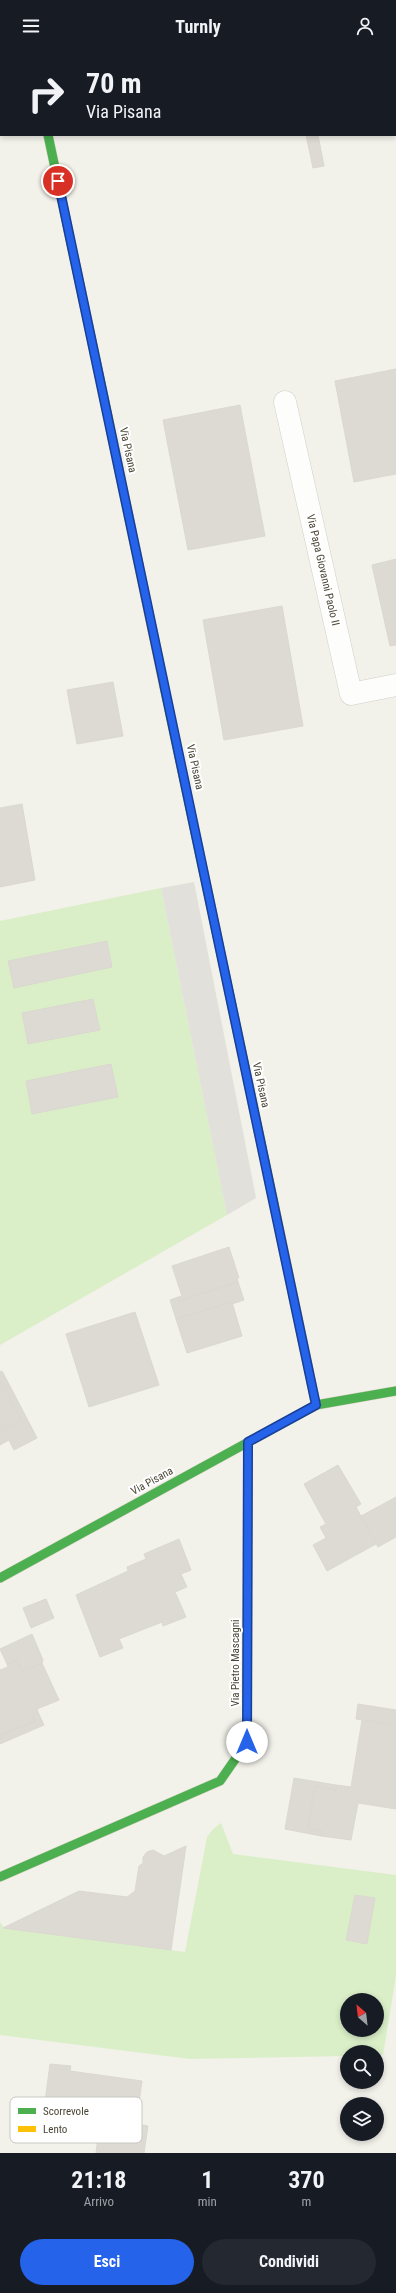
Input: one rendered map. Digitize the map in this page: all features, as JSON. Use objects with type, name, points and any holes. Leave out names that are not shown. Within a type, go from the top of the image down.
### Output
[{"type":"street","name":"Via Pisana","points":[[48,136],[316,1405]]},
{"type":"street","name":"Via Papa Giovanni Paolo II","points":[[285,402],[351,694],[396,685]]},
{"type":"street","name":"Via Pisana","points":[[0,1578],[316,1405],[396,1391]]},
{"type":"street","name":"Via Pietro Mascagni","points":[[0,1877],[220,1781],[247,1742],[248,1442]]},
{"type":"green space","points":[[161,888],[227,1215],[0,1345],[0,921]]},
{"type":"green space","points":[[221,1823],[233,1854],[396,1875],[396,1976],[384,2049],[384,2045],[340,2045],[340,2056],[190,2059],[0,2035],[0,1922],[4,1928],[185,1952],[207,1837],[213,1829]]},
{"type":"shaded area","points":[[194,882],[256,1198],[227,1215],[161,888]]},
{"type":"building","points":[[306,136],[318,136],[324,166],[313,168]]},
{"type":"building","points":[[396,369],[396,474],[354,482],[335,381]]},
{"type":"building","points":[[240,405],[265,536],[188,550],[163,420]]},
{"type":"building","points":[[396,559],[396,645],[390,646],[372,565]]},
{"type":"building","points":[[282,606],[303,726],[224,740],[203,620]]},
{"type":"building","points":[[113,682],[123,736],[77,744],[67,690]]},
{"type":"building","points":[[22,804],[35,880],[0,887],[0,808]]},
{"type":"building","points":[[107,941],[112,967],[14,988],[8,961]]},
{"type":"building","points":[[93,999],[100,1030],[28,1044],[22,1013]]},
{"type":"building","points":[[111,1064],[118,1097],[32,1114],[26,1081]]},
{"type":"building","points":[[229,1247],[239,1278],[237,1278],[238,1282],[179,1301],[178,1297],[182,1296],[172,1266]]},
{"type":"building","points":[[238,1282],[244,1300],[232,1304],[232,1302],[176,1319],[170,1300],[178,1297],[179,1301]]},
{"type":"building","points":[[232,1302],[242,1336],[187,1353],[176,1319]]},
{"type":"building","points":[[135,1312],[159,1385],[89,1407],[66,1334]]},
{"type":"building","points":[[2,1371],[10,1386],[5,1389],[0,1380],[0,1372]]},
{"type":"building","points":[[0,1380],[21,1420],[0,1431]]},
{"type":"building","points":[[10,1386],[37,1438],[14,1450],[9,1440],[0,1445],[0,1431],[21,1420],[5,1389]]},
{"type":"building","points":[[338,1465],[361,1504],[356,1507],[376,1544],[327,1571],[313,1545],[326,1538],[320,1527],[326,1524],[304,1484]]},
{"type":"building","points":[[396,1497],[396,1537],[378,1547],[361,1516]]},
{"type":"building","points":[[179,1539],[191,1570],[181,1574],[187,1587],[175,1592],[186,1617],[163,1626],[162,1622],[119,1639],[123,1648],[100,1657],[76,1595],[128,1571],[127,1567],[146,1559],[144,1554]]},
{"type":"building","points":[[46,1599],[54,1618],[31,1628],[23,1608]]},
{"type":"building","points":[[32,1634],[43,1660],[42,1663],[22,1671],[17,1660],[7,1664],[0,1649]]},
{"type":"building","points":[[17,1660],[22,1671],[42,1663],[59,1700],[37,1709],[38,1712],[32,1715],[35,1721],[0,1735],[0,1670],[8,1667],[7,1664]]},
{"type":"building","points":[[358,1704],[396,1710],[396,1725],[356,1719]]},
{"type":"building","points":[[38,1712],[44,1725],[0,1744],[0,1735],[35,1721],[32,1715]]},
{"type":"building","points":[[362,1720],[396,1725],[396,1809],[358,1803],[351,1840],[321,1836],[322,1831],[308,1828],[315,1786],[336,1790],[336,1785],[351,1787]]},
{"type":"building","points":[[294,1778],[336,1785],[336,1790],[315,1786],[308,1828],[322,1831],[321,1836],[285,1829]]},
{"type":"building","points":[[186,1846],[171,1950],[3,1928],[79,1891],[127,1897],[135,1891],[139,1866],[143,1863],[143,1857],[147,1852],[153,1850],[164,1856]]},
{"type":"building","points":[[355,1895],[375,1898],[367,1944],[346,1940]]},
{"type":"building","points":[[50,2064],[71,2066],[70,2071],[142,2081],[140,2097],[46,2097]]},
{"type":"building","points":[[142,2125],[148,2126],[144,2153],[96,2153],[97,2143],[142,2143]]},
{"type":"traffic: fast","points":[[48,136],[108,417]]},
{"type":"traffic: fast","points":[[164,686],[274,1204]]},
{"type":"traffic: fast","points":[[0,1578],[316,1405],[396,1391]]},
{"type":"traffic: fast","points":[[0,1877],[220,1781],[245,1745]]},
{"type":"traffic: slow","points":[[108,417],[164,686]]},
{"type":"traffic: slow","points":[[274,1204],[316,1405]]},
{"type":"traffic: slow","points":[[245,1745],[247,1742],[248,1442]]},
{"type":"route","points":[[58,181],[172,714],[316,1405],[248,1442],[247,1742]]}]
